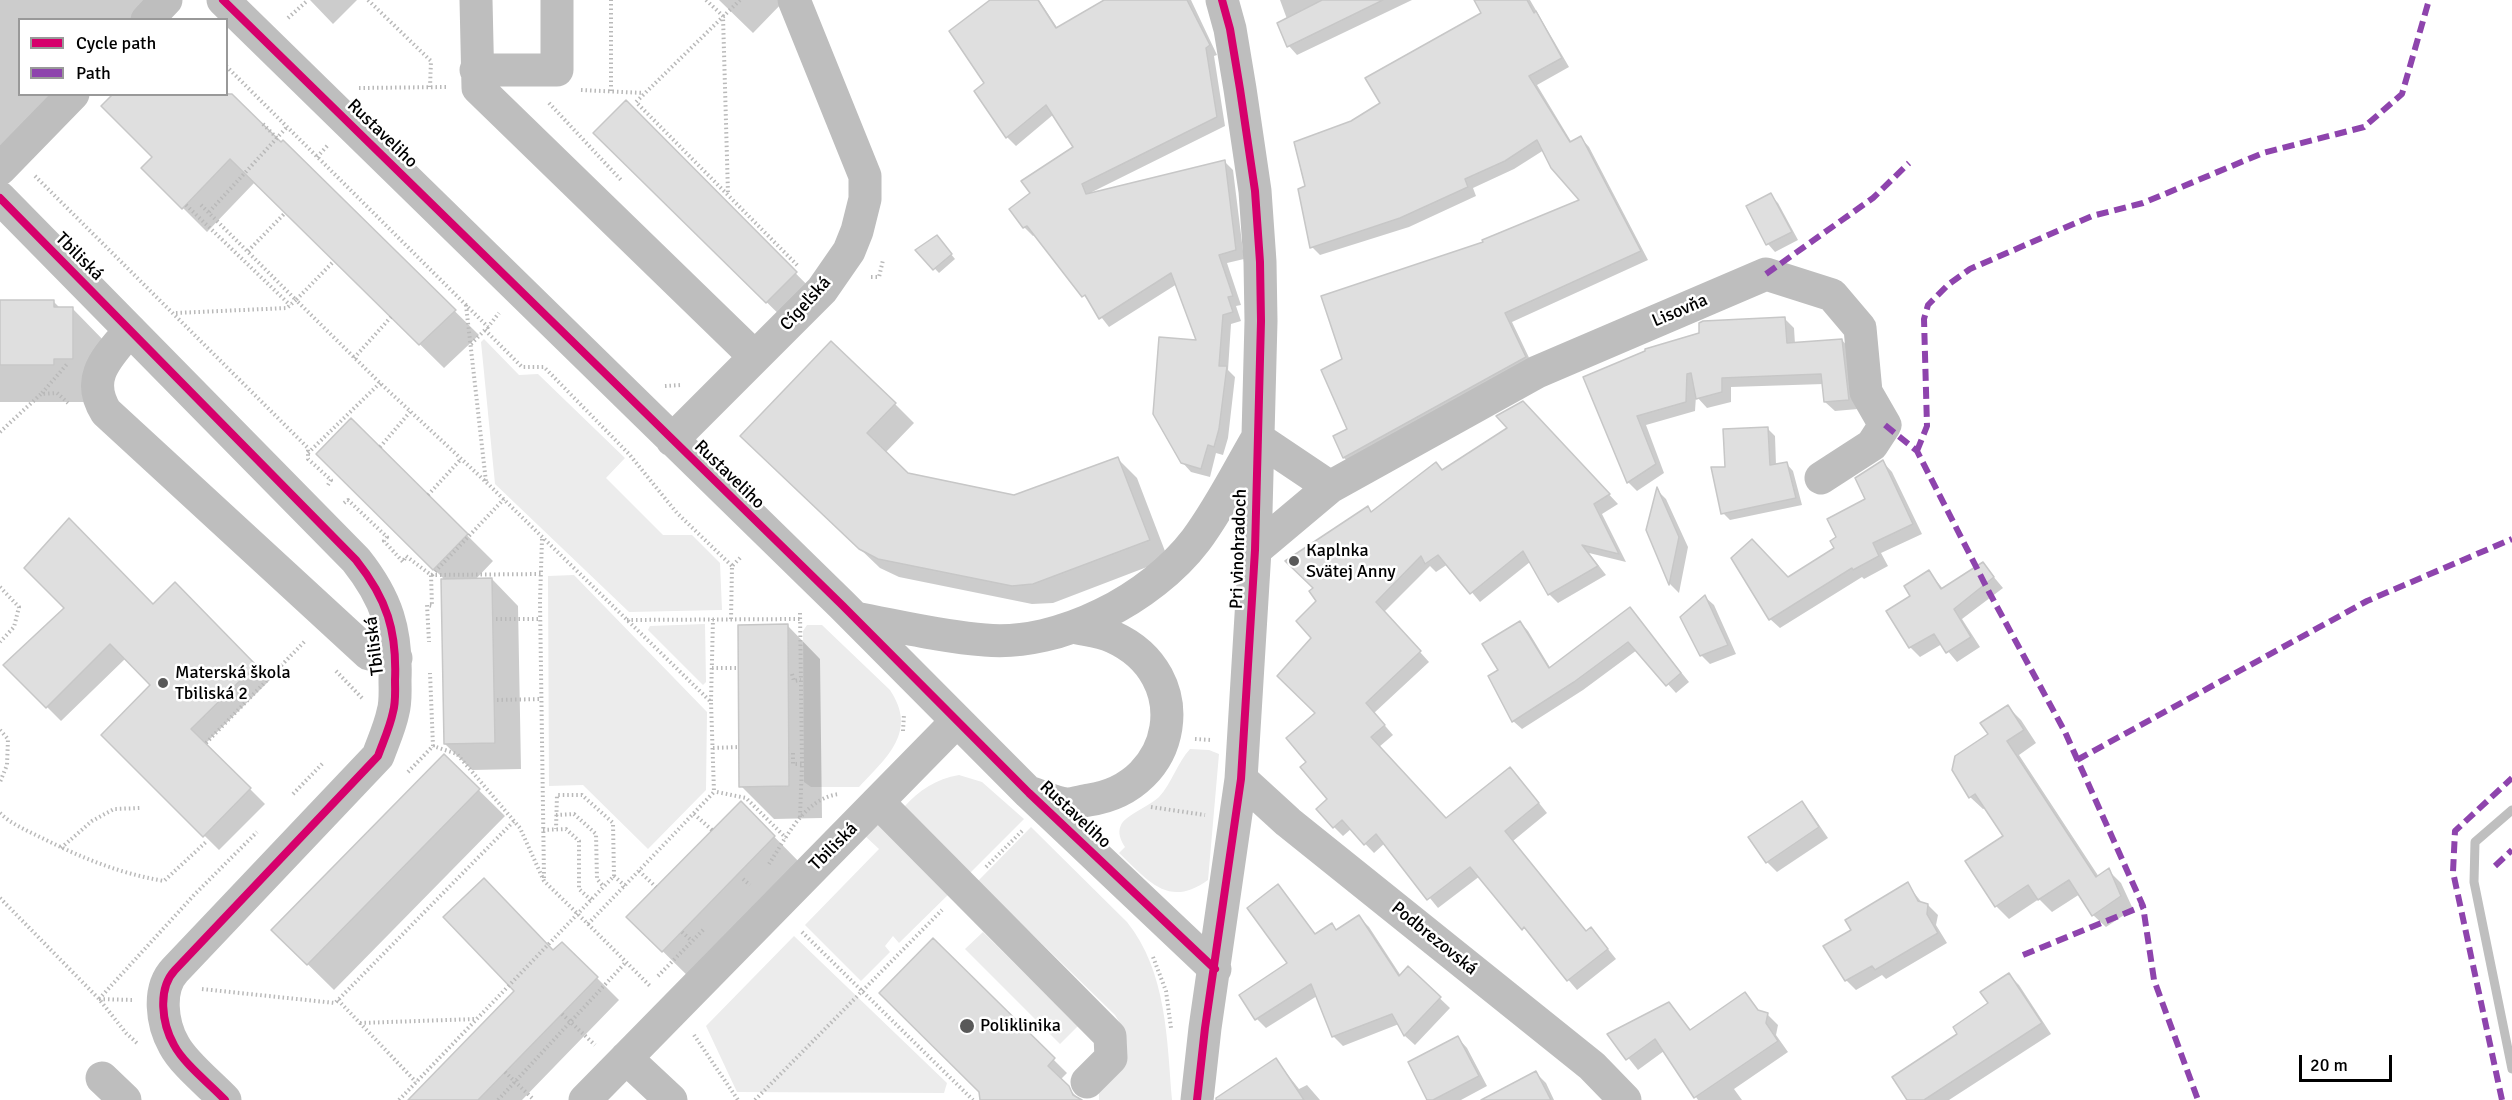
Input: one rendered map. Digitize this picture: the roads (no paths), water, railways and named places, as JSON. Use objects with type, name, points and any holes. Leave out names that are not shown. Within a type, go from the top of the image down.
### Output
[{"type":"street","points":[[149,18],[166,0]]},
{"type":"street","name":"Rustaveliho","points":[[223,0],[855,618],[1029,793],[1215,969]]},
{"type":"street","points":[[476,0],[478,88],[755,357]]},
{"type":"street","points":[[477,70],[556,70],[556,0]]},
{"type":"street","name":"Cígeľská","points":[[672,440],[822,290],[842,262],[857,231],[863,210],[866,182],[794,0]]},
{"type":"street","name":"Pri vinohradoch","points":[[1197,1100],[1205,1028],[1241,779],[1256,550],[1261,321],[1260,250],[1255,191],[1240,88],[1230,29],[1222,0]]},
{"type":"street","points":[[0,169],[71,96]]},
{"type":"street","name":"Tbiliská","points":[[0,198],[356,560],[373,581],[385,604],[391,625],[396,658],[394,711],[378,756],[170,975],[167,981],[164,1012],[174,1046],[225,1100]]},
{"type":"street","name":"Lisovňa","points":[[1256,550],[1330,487],[1537,372],[1767,274],[1832,295],[1860,328],[1866,392],[1885,425],[1872,445],[1821,478]]},
{"type":"street","name":"Tbiliská","points":[[130,330],[98,374],[96,390],[99,402],[106,412],[369,654],[396,658]]},
{"type":"street","points":[[855,618],[987,641],[1040,636],[1073,627],[1147,588],[1176,563],[1214,513],[1257,438],[1330,487]]},
{"type":"street","points":[[1029,793],[1066,804],[1118,794],[1137,780],[1153,763],[1161,749],[1165,734],[1166,700],[1157,674],[1147,663],[1112,636],[1073,627]]},
{"type":"street","name":"Tbiliská","points":[[585,1100],[864,798],[957,721]]},
{"type":"street","name":"Podbrezovská","points":[[1241,779],[1288,822],[1592,1066],[1625,1100]]},
{"type":"street","points":[[864,798],[964,889],[1110,1036],[1111,1058],[1087,1082]]},
{"type":"street","points":[[626,1058],[662,1097]]},
{"type":"waterway","points":[[2512,810],[2475,842],[2474,882],[2512,1069]]},
{"type":"place","name":"Kaplnka Svätej Anny","points":[[1294,561]]},
{"type":"place","name":"Materská škola Tbiliská 2","points":[[163,683]]},
{"type":"place","name":"Poliklinika","points":[[967,1026]]}]
